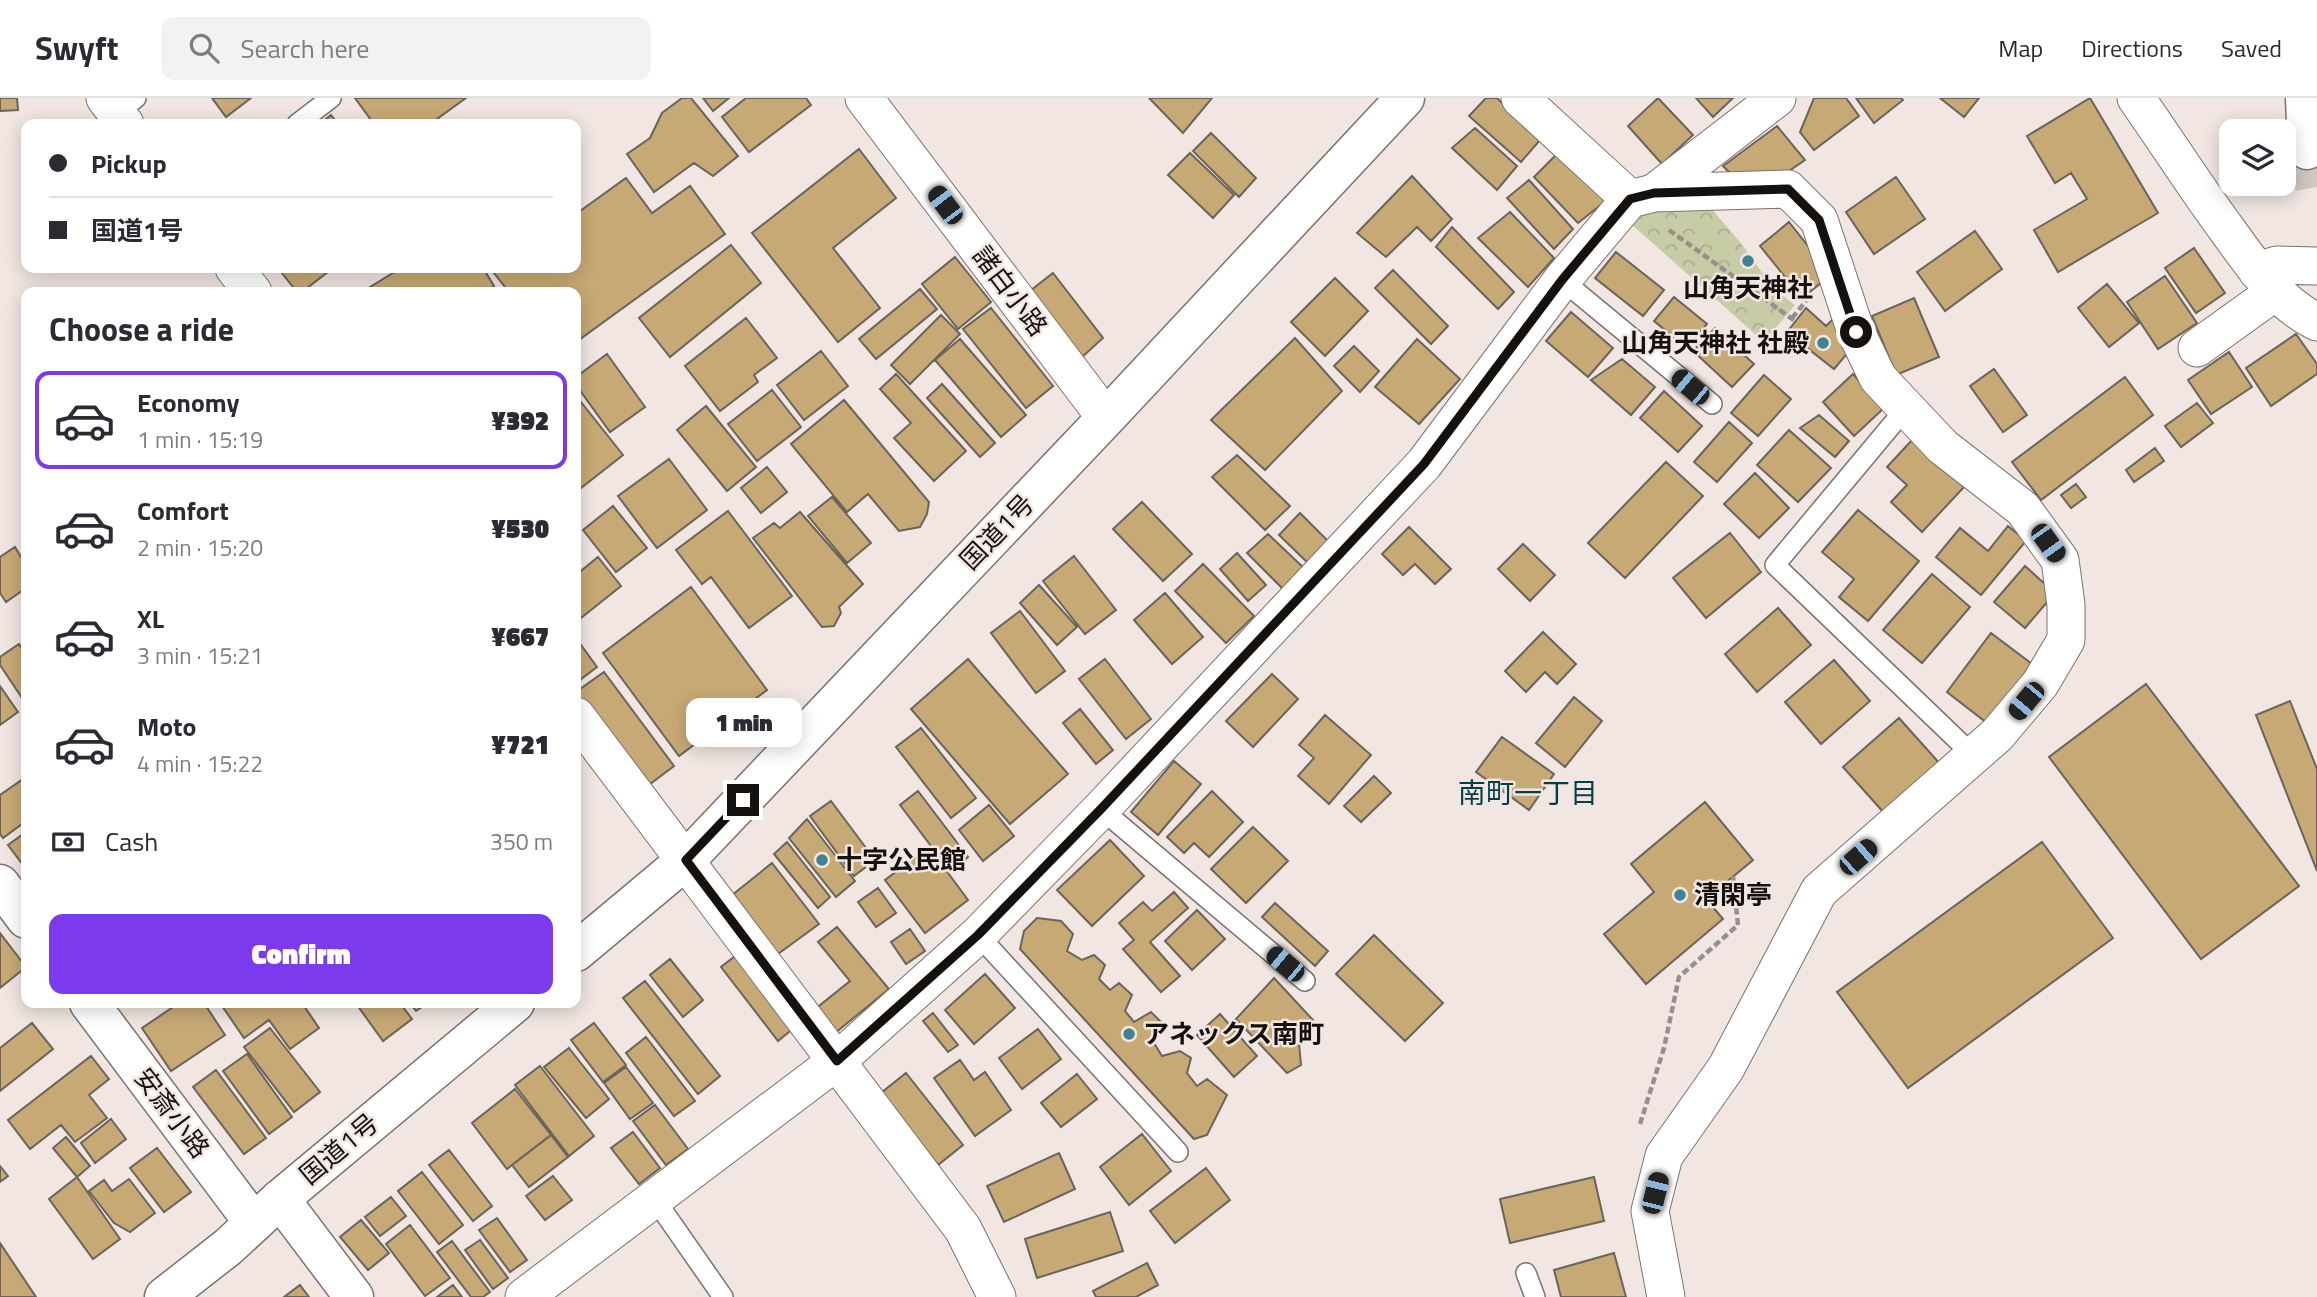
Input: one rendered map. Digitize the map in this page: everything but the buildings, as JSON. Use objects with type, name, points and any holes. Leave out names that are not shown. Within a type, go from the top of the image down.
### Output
[{"type":"main road","name":"国道1号","points":[[581,948],[686,860],[1106,418],[1405,98]]},
{"type":"main road","points":[[2305,98],[2307,150]]},
{"type":"main road","points":[[0,884],[21,912]]},
{"type":"main road","name":"安斎小路","points":[[93,1008],[267,1211],[354,1297]]},
{"type":"main road","name":"国道1号","points":[[164,1297],[229,1247],[267,1211],[509,1008]]},
{"type":"street","name":"諸白小路","points":[[864,98],[1106,418]]},
{"type":"street","points":[[1520,98],[1642,196],[1788,189],[1819,220],[1856,332],[1878,378],[1943,447],[2024,509],[2060,560],[2066,605],[2066,640],[2040,684],[1997,735],[1819,891],[1726,1068],[1664,1156],[1650,1211],[1666,1297]]},
{"type":"street","points":[[524,1297],[837,1061],[978,935],[1101,809],[1424,464],[1562,280],[1642,196],[1776,98]]},
{"type":"street","points":[[2136,98],[2203,198],[2266,282],[2300,314],[2317,322]]},
{"type":"street","points":[[2197,348],[2266,282],[2277,265],[2317,266]]},
{"type":"street","points":[[238,273],[249,287]]},
{"type":"street","points":[[581,723],[963,1228],[992,1295]]},
{"type":"lane","points":[[304,119],[331,98]]},
{"type":"lane","points":[[1562,280],[1712,404]]},
{"type":"lane","points":[[1906,408],[1775,565],[1974,755]]},
{"type":"lane","points":[[1101,809],[1305,981]]},
{"type":"lane","points":[[978,935],[1178,1152]]},
{"type":"lane","points":[[654,1198],[723,1297]]},
{"type":"lane","points":[[1526,1273],[1535,1297]]},
{"type":"path","points":[[1708,260],[1796,321]]},
{"type":"path","points":[[1664,1156],[1639,1123],[1664,1048],[1679,977],[1738,925],[1734,876]]},
{"type":"green space","points":[[1666,202],[1710,207],[1740,242],[1774,289],[1795,305],[1764,342],[1630,223]]},
{"type":"tunnel","points":[[2307,150],[2317,201]]},
{"type":"place","name":"山角天神社","points":[[1748,261]]},
{"type":"place","name":"山角天神社 社殿","points":[[1823,343]]},
{"type":"place","name":"十字公民館","points":[[822,860]]},
{"type":"place","name":"清閑亭","points":[[1680,895]]},
{"type":"place","name":"アネックス南町","points":[[1129,1034]]},
{"type":"district","name":"南町一丁目","points":[[1528,793]]},
{"type":"route","points":[[743,800],[686,860],[837,1061],[978,935],[1101,809],[1424,464],[1562,280],[1630,199],[1654,193],[1788,189],[1819,220],[1856,332]]}]
